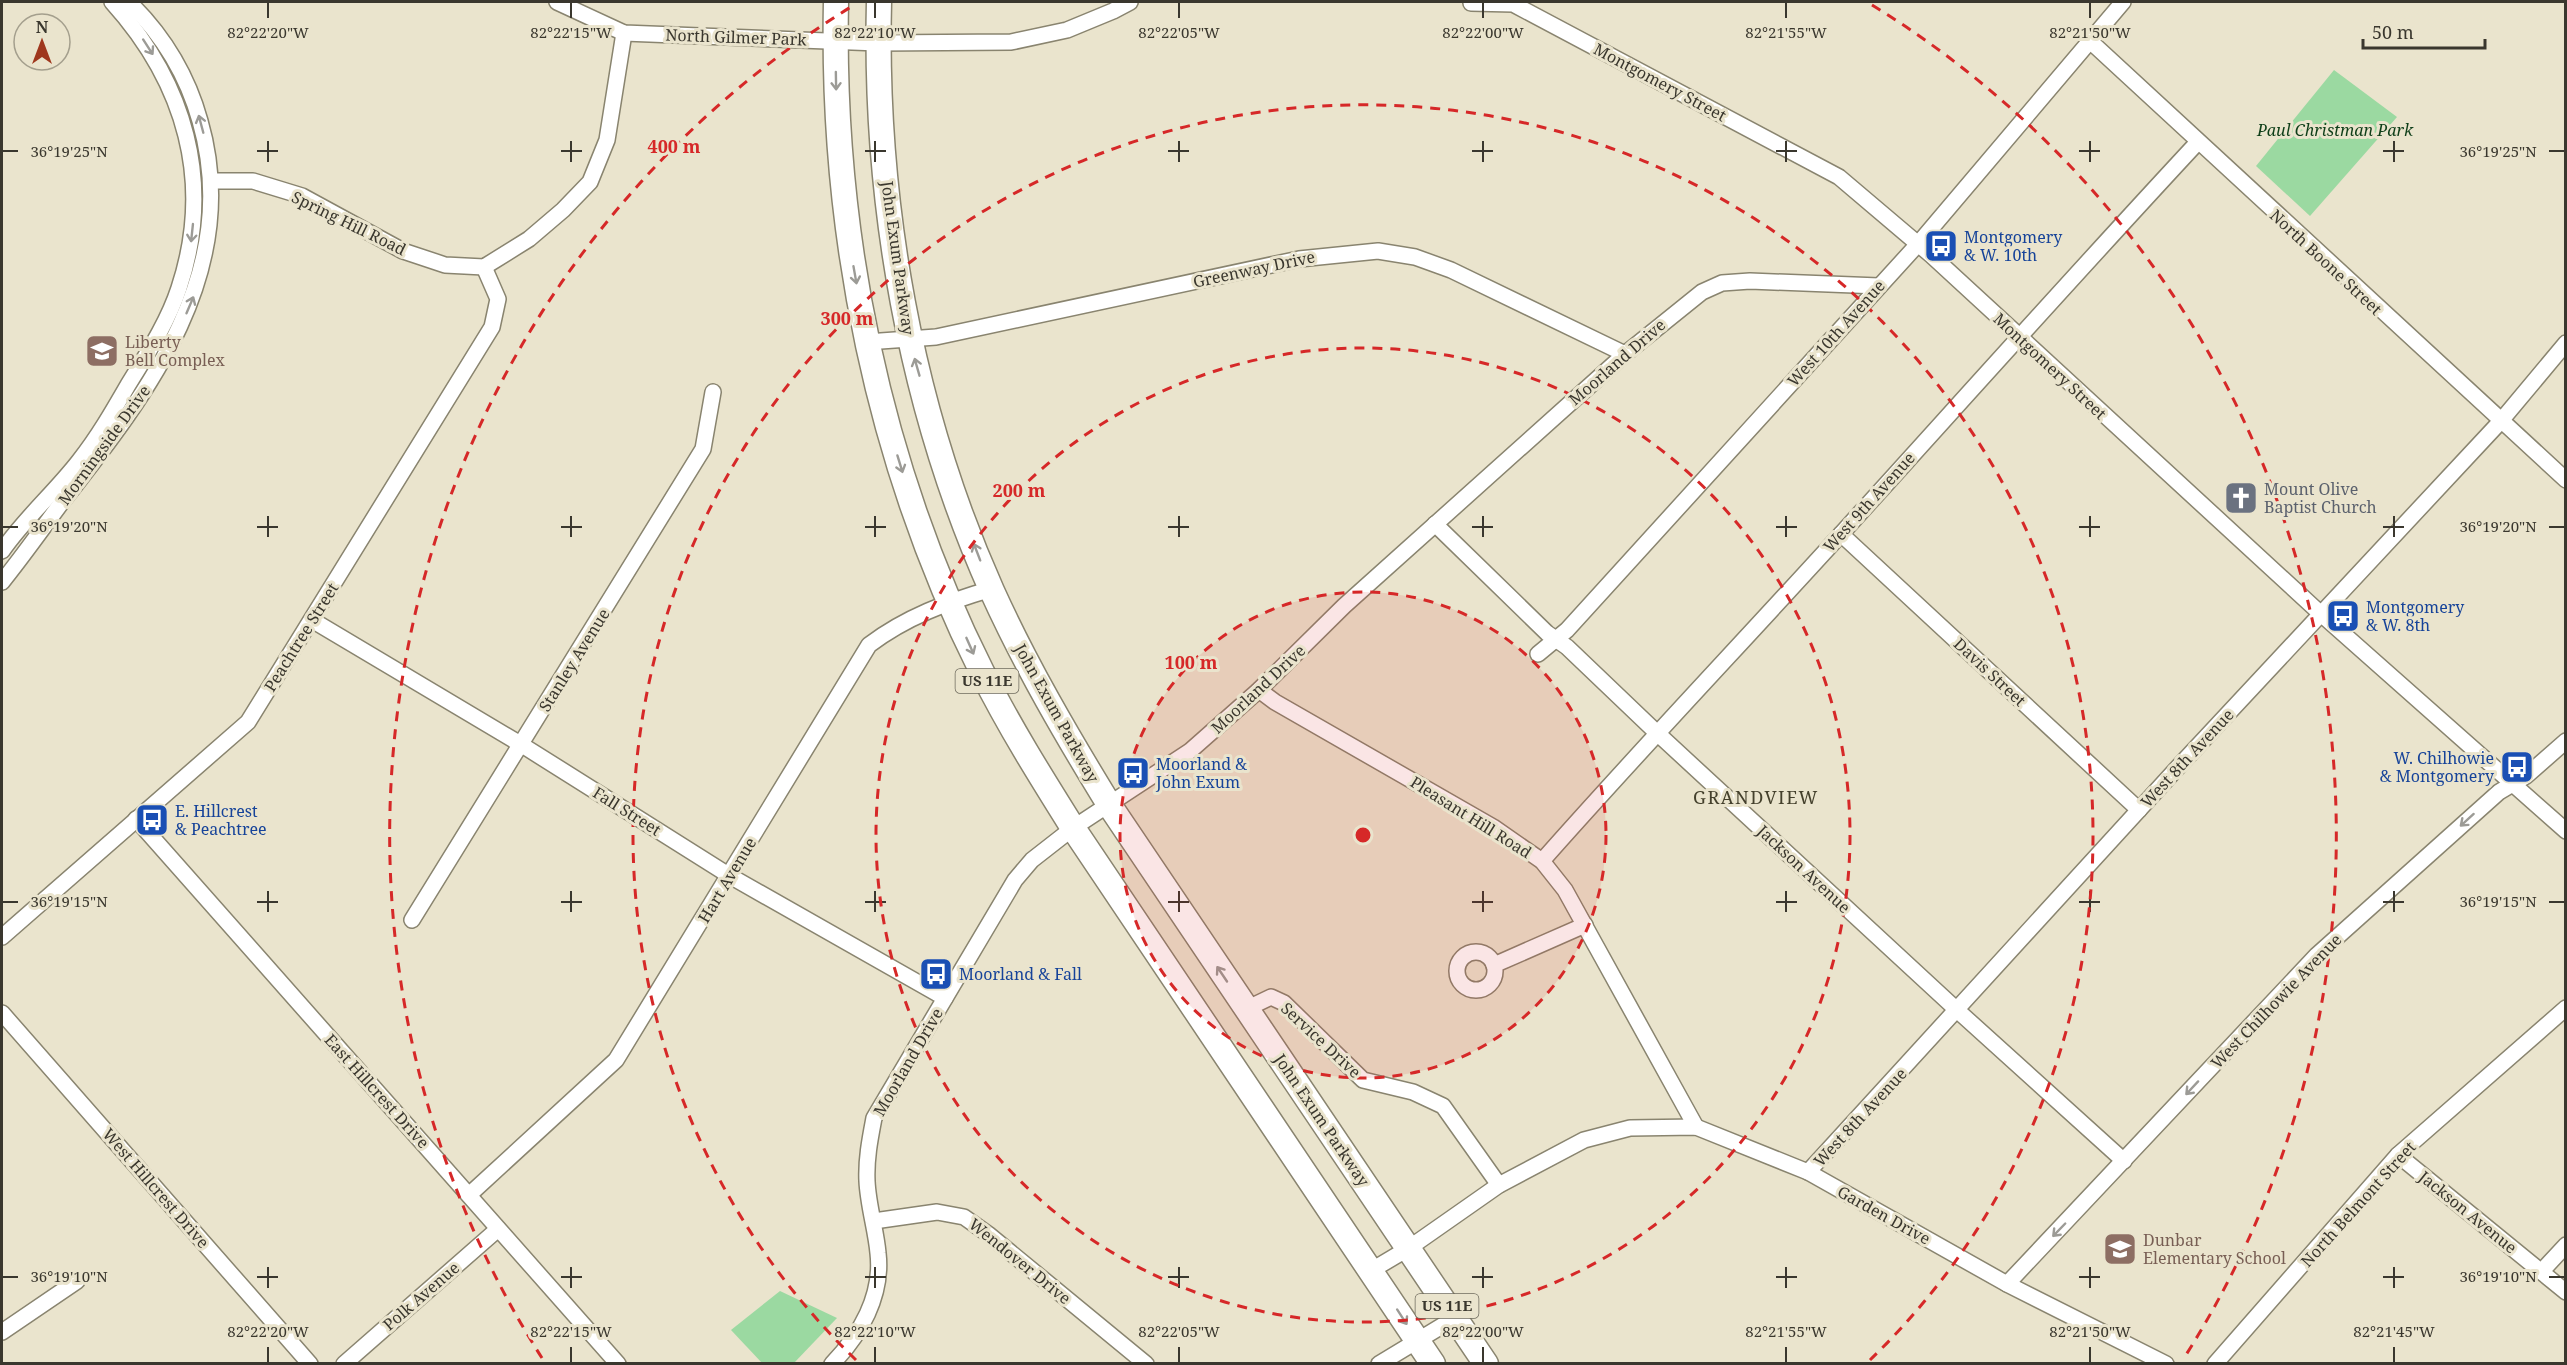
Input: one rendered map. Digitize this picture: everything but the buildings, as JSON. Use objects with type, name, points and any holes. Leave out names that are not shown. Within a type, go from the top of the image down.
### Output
[{"type":"main road","name":"US 11E","points":[[836,2],[837,133],[846,223],[867,342],[889,429],[911,502],[981,670],[1073,828],[1433,1364]]},
{"type":"main road","name":"John Exum Parkway","points":[[879,2],[878,43],[889,208],[909,339],[949,478],[991,589],[1054,716],[1110,806],[1486,1364]]},
{"type":"street","name":"Morningside Drive","points":[[2,551],[78,462],[105,425],[169,311],[179,289],[191,243],[193,178],[189,148],[178,104],[151,52],[112,2]]},
{"type":"street","name":"Morningside Drive","points":[[2,582],[132,412],[181,326],[194,295],[207,245],[211,181],[202,129],[184,77],[171,50],[129,2]]},
{"type":"street","name":"North Gilmer Park","points":[[557,2],[624,33],[878,43],[1011,42],[1067,30],[1130,2]]},
{"type":"street","name":"West 10th Avenue","points":[[1538,654],[1556,639],[1918,244],[2123,2]]},
{"type":"street","name":"Montgomery Street","points":[[1471,3],[1513,4],[1839,177],[1918,244],[2321,614],[2565,831]]},
{"type":"street","points":[[484,267],[529,239],[564,210],[590,182],[607,140],[624,33]]},
{"type":"street","name":"North Boone Street","points":[[2090,41],[2565,480]]},
{"type":"street","name":"West 9th Avenue","points":[[1542,861],[1656,732],[1841,534],[2018,336],[2197,142]]},
{"type":"street","name":"Spring Hill Road","points":[[211,181],[253,181],[302,196],[403,251],[445,265],[484,267]]},
{"type":"street","name":"Greenway Drive","points":[[867,342],[936,337],[1299,259],[1378,251],[1415,257],[1451,270],[1625,354]]},
{"type":"street","name":"Peachtree Street","points":[[2,937],[248,722],[492,327],[498,299],[484,267]]},
{"type":"street","name":"Moorland Drive","points":[[832,1364],[850,1345],[868,1315],[879,1257],[867,1183],[868,1147],[874,1118],[1015,880],[1032,860],[1073,828],[1110,806],[1190,751],[1259,690],[1344,606],[1435,524],[1625,354],[1701,292],[1722,283],[1750,281],[1880,286]]},
{"type":"street","name":"West 8th Avenue","points":[[1808,1172],[1958,1011],[2139,810],[2500,422],[2565,343]]},
{"type":"street","name":"Stanley Avenue","points":[[412,920],[703,449],[713,392]]},
{"type":"street","name":"Jackson Avenue","points":[[1435,524],[1656,732],[2124,1161]]},
{"type":"street","name":"Davis Street","points":[[1841,534],[2139,810]]},
{"type":"street","name":"Hart Avenue","points":[[469,1195],[616,1060],[869,645],[891,628],[951,601],[991,589]]},
{"type":"street","name":"Fall Street","points":[[312,620],[522,745],[730,876],[945,998]]},
{"type":"street","name":"Pleasant Hill Road","points":[[1259,690],[1275,702],[1493,827],[1542,861],[1565,890],[1696,1127]]},
{"type":"street","name":"West Chilhowie Avenue","points":[[2007,1284],[2317,955],[2499,792],[2526,776],[2565,741]]},
{"type":"street","name":"East Hillcrest Drive","points":[[136,819],[618,1364]]},
{"type":"street","points":[[1494,965],[1585,925]]},
{"type":"street","name":"Service Drive","points":[[1246,1009],[1271,997],[1284,1002],[1364,1080],[1413,1092],[1443,1106],[1499,1185]]},
{"type":"street","name":"North Belmont Street","points":[[2216,1364],[2398,1155],[2565,1008]]},
{"type":"street","name":"West Hillcrest Drive","points":[[2,1013],[310,1364]]},
{"type":"street","name":"Garden Drive","points":[[1372,1270],[1499,1185],[1584,1140],[1630,1128],[1696,1127],[1808,1172],[2007,1284],[2166,1364]]},
{"type":"street","name":"Jackson Avenue","points":[[2398,1155],[2565,1292]]},
{"type":"street","name":"Wendover Drive","points":[[874,1221],[937,1212],[964,1217],[988,1234],[1146,1364]]},
{"type":"street","name":"Polk Avenue","points":[[344,1364],[498,1229]]},
{"type":"street","points":[[2541,1272],[2565,1245]]},
{"type":"street","points":[[2,1332],[77,1281]]},
{"type":"street","points":[[1379,1364],[1455,1318]]},
{"type":"green space","name":"Paul Christman Park","points":[[2334,70],[2397,117],[2310,216],[2256,166]]},
{"type":"green space","points":[[780,1291],[837,1318],[794,1363],[762,1363],[731,1330]]},
{"type":"place","name":"Montgomery & W. 10th","points":[[1941,246]]},
{"type":"place","name":"Liberty Bell Complex","points":[[102,351]]},
{"type":"place","name":"Mount Olive Baptist Church","points":[[2241,498]]},
{"type":"place","name":"Montgomery & W. 8th","points":[[2343,616]]},
{"type":"place","name":"W. Chilhowie & Montgomery","points":[[2517,767]]},
{"type":"place","name":"Moorland & John Exum","points":[[1133,773]]},
{"type":"place","name":"E. Hillcrest & Peachtree","points":[[152,820]]},
{"type":"place","name":"Moorland & Fall","points":[[936,974]]},
{"type":"place","name":"Dunbar Elementary School","points":[[2120,1249]]},
{"type":"district","name":"GRANDVIEW","points":[[1756,798]]}]
